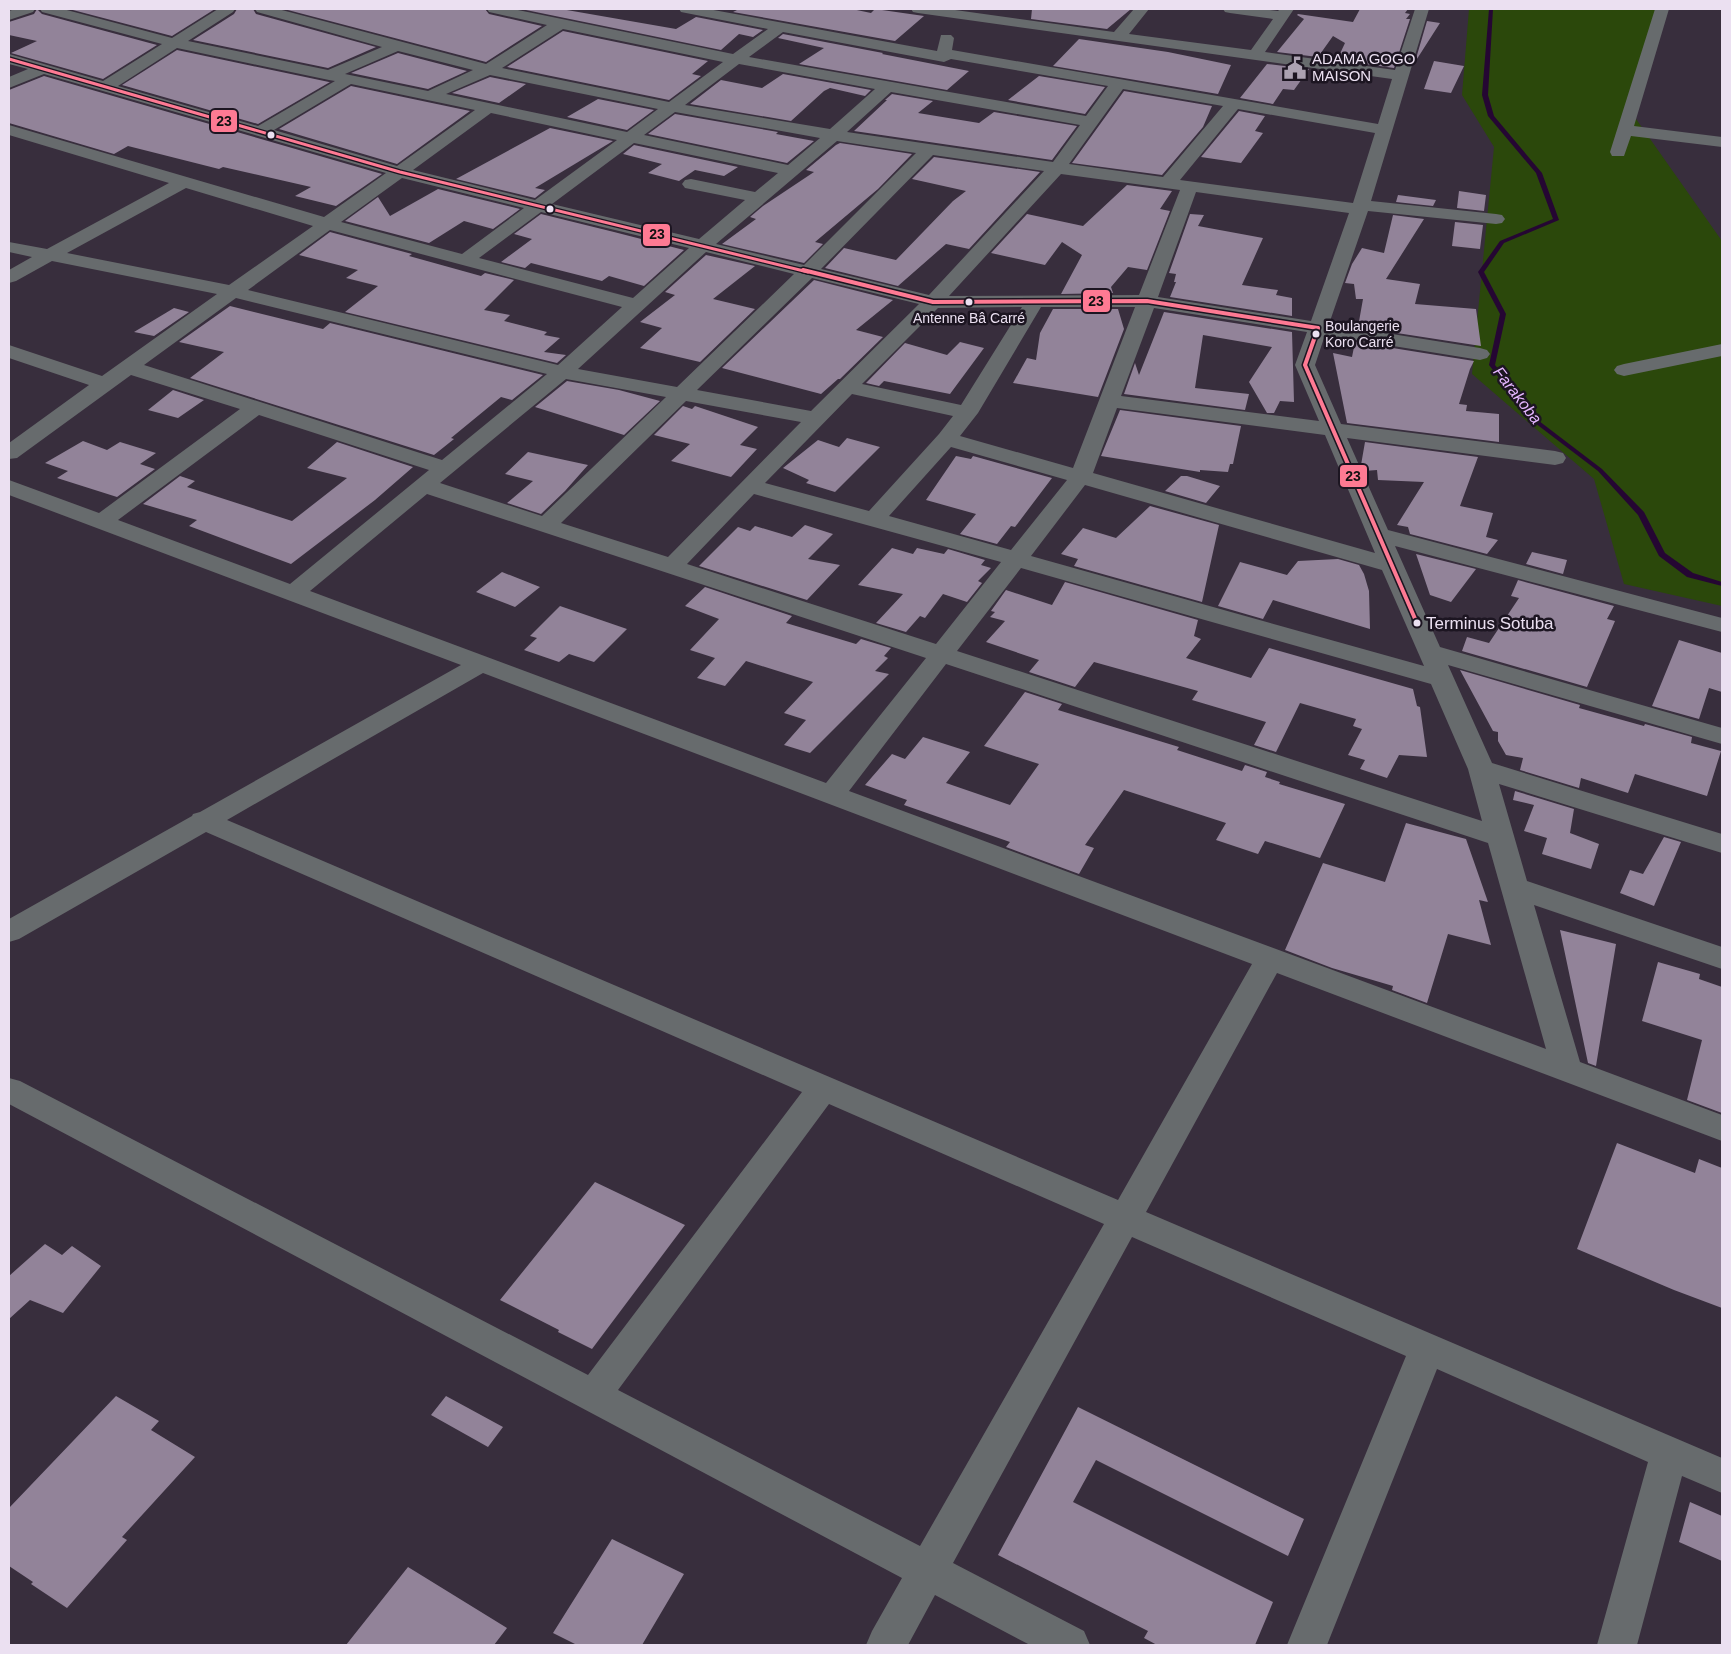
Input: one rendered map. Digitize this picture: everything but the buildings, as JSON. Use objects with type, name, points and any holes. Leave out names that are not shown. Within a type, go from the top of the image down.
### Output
[{"type":"street","points":[[9,16],[28,9]]},
{"type":"street","points":[[47,9],[175,43],[792,171]]},
{"type":"street","points":[[104,87],[228,9]]},
{"type":"street","points":[[262,9],[488,69],[672,107],[834,135],[1190,186],[1360,207],[1496,219]]},
{"type":"street","points":[[494,9],[738,59],[1091,122]]},
{"type":"street","points":[[686,9],[710,11],[944,57],[950,11]]},
{"type":"street","points":[[918,9],[950,11],[1118,37],[1402,76]]},
{"type":"street","points":[[1118,37],[1142,9]]},
{"type":"street","points":[[1230,9],[1284,12]]},
{"type":"street","points":[[1422,9],[1360,207],[1305,365],[1481,769],[1567,1070]]},
{"type":"street","points":[[1618,152],[1662,9]]},
{"type":"street","points":[[1255,56],[1284,12]]},
{"type":"street","points":[[429,96],[488,69],[560,24]]},
{"type":"street","points":[[465,260],[781,26]]},
{"type":"street","points":[[329,75],[399,45]]},
{"type":"street","points":[[945,53],[1385,130]]},
{"type":"street","points":[[9,60],[400,172],[933,302],[1147,301],[1480,354]]},
{"type":"street","points":[[9,83],[42,69]]},
{"type":"street","points":[[261,132],[350,79]]},
{"type":"street","points":[[672,566],[816,418],[933,302],[1058,167],[1120,83]]},
{"type":"street","points":[[293,593],[423,484],[446,468],[562,372],[703,246],[834,135],[887,87]]},
{"type":"street","points":[[1168,183],[1234,103]]},
{"type":"street","points":[[9,452],[488,108]]},
{"type":"street","points":[[9,130],[327,224],[636,305]]},
{"type":"street","points":[[1625,130],[1722,142]]},
{"type":"street","points":[[9,145],[28,136]]},
{"type":"street","points":[[546,525],[808,271],[930,149]]},
{"type":"street","points":[[9,277],[184,182]]},
{"type":"street","points":[[691,184],[759,198]]},
{"type":"street","points":[[831,794],[1082,476],[1190,186]]},
{"type":"street","points":[[9,247],[233,292],[562,372],[816,418]]},
{"type":"street","points":[[874,519],[947,439],[968,413],[1036,302]]},
{"type":"street","points":[[1624,370],[1722,350]]},
{"type":"street","points":[[9,351],[104,384]]},
{"type":"street","points":[[128,367],[446,468]]},
{"type":"street","points":[[848,387],[968,413]]},
{"type":"street","points":[[1110,401],[1555,458]]},
{"type":"street","points":[[101,522],[255,408]]},
{"type":"street","points":[[947,439],[1392,565]]},
{"type":"street","points":[[423,484],[1501,837]]},
{"type":"street","points":[[750,486],[874,519],[1442,679]]},
{"type":"street","points":[[9,487],[1722,1128]]},
{"type":"street","points":[[1378,534],[1722,625]]},
{"type":"street","points":[[1430,652],[1722,736]]},
{"type":"street","points":[[9,932],[203,820],[481,664]]},
{"type":"street","points":[[1481,769],[1722,844]]},
{"type":"street","points":[[203,820],[1722,1476]]},
{"type":"street","points":[[1516,888],[1722,958]]},
{"type":"street","points":[[886,1645],[1270,959]]},
{"type":"street","points":[[594,1396],[823,1088]]},
{"type":"street","points":[[9,1090],[1070,1645]]},
{"type":"street","points":[[1307,1645],[1427,1349]]},
{"type":"street","points":[[1617,1645],[1669,1453]]},
{"type":"green space","points":[[1469,9],[1664,9],[1629,109],[1722,241],[1722,606],[1624,584],[1594,479],[1472,374],[1494,147],[1462,95]]},
{"type":"waterway","name":"Farakoba","points":[[1491,9],[1485,95],[1491,116],[1539,173],[1556,220],[1502,242],[1481,272],[1503,314],[1492,365],[1537,422],[1600,470],[1641,514],[1662,554],[1690,575],[1722,584]]},
{"type":"transit line","name":"23","points":[[9,59],[400,172],[933,302],[1147,301],[1318,328]]},
{"type":"transit line","name":"23","points":[[1318,328],[1305,365],[1417,623]]},
{"type":"place","name":"ADAMA GOGO MAISON","points":[[1295,68]]},
{"type":"place","name":"Antenne Bâ Carré","points":[[969,302]]},
{"type":"place","name":"Boulangerie Koro Carré","points":[[1316,334]]},
{"type":"place","name":"Terminus Sotuba","points":[[1417,623]]}]
